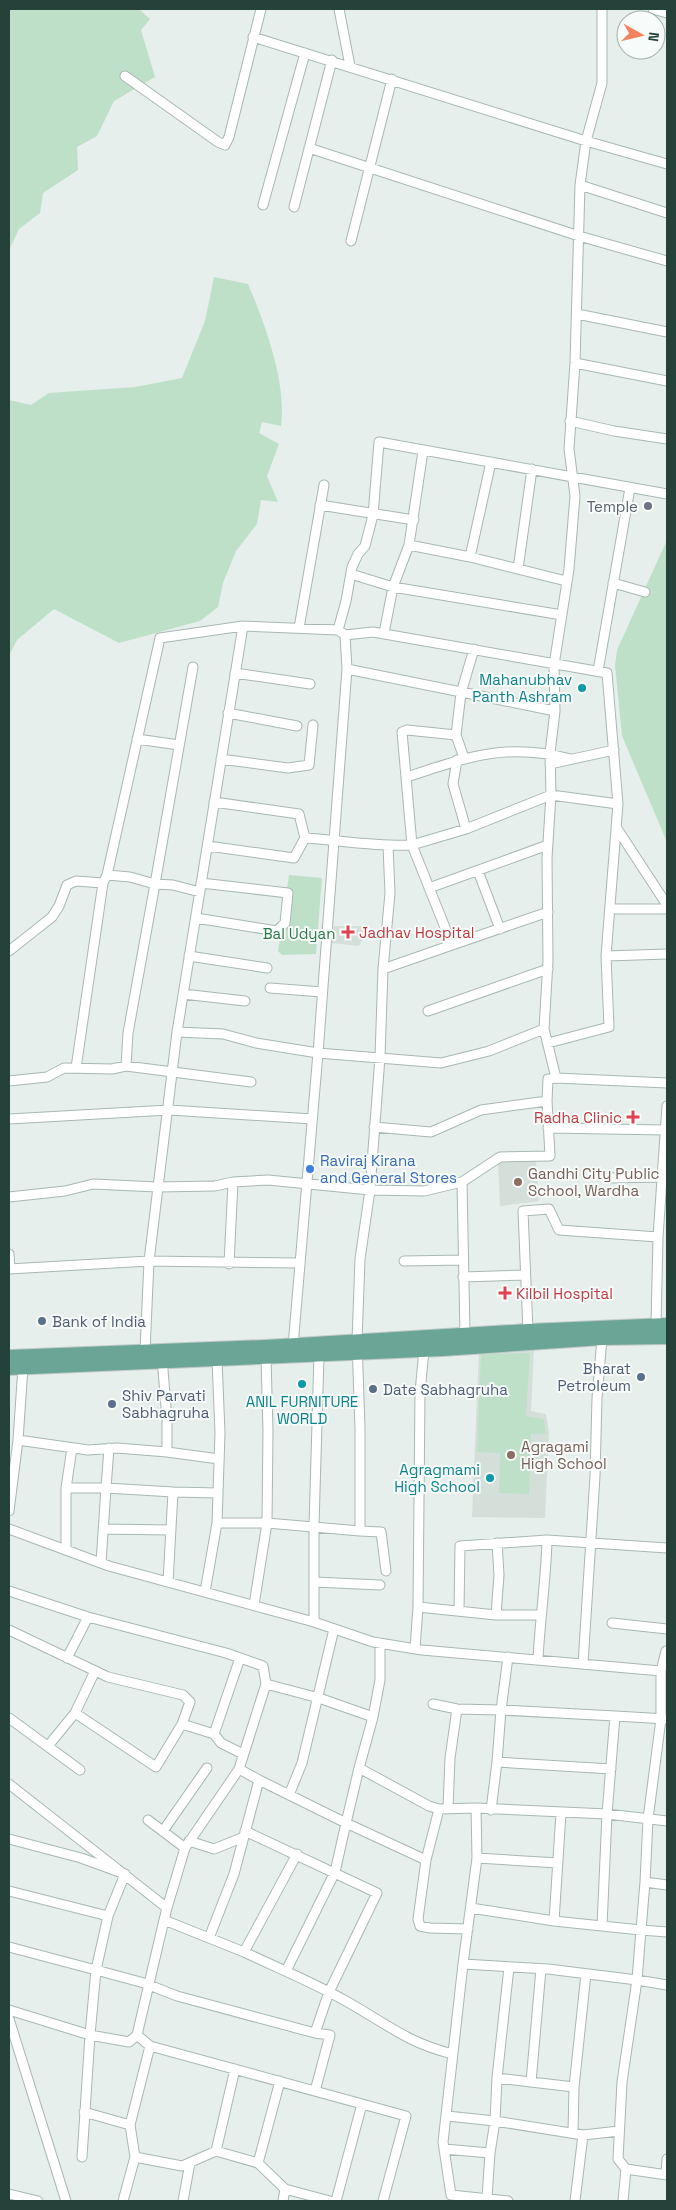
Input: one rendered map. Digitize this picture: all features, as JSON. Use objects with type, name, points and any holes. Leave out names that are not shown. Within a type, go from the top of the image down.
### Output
[{"type":"main road","points":[[9,1357],[145,1351],[162,1355],[217,1360],[319,1355],[358,1347],[465,1335],[661,1325]]},
{"type":"main road","points":[[9,1368],[292,1346],[424,1350],[602,1338],[667,1337]]},
{"type":"street","points":[[124,76],[218,142],[225,144],[261,9]]},
{"type":"street","points":[[339,9],[350,66]]},
{"type":"street","points":[[556,1078],[544,1029],[548,969],[550,753],[555,711],[554,665],[562,615],[575,496],[569,449],[575,363],[580,186],[586,141],[602,83],[602,9]]},
{"type":"street","points":[[653,9],[667,13]]},
{"type":"street","points":[[253,37],[332,60],[586,141],[667,164]]},
{"type":"street","points":[[263,205],[305,53]]},
{"type":"street","points":[[294,207],[332,60]]},
{"type":"street","points":[[351,241],[368,167],[392,79]]},
{"type":"street","points":[[309,148],[580,236],[667,261]]},
{"type":"street","points":[[580,186],[667,213]]},
{"type":"street","points":[[577,314],[667,332]]},
{"type":"street","points":[[575,363],[667,381]]},
{"type":"street","points":[[570,421],[614,431],[667,439]]},
{"type":"street","points":[[292,1346],[318,1053],[347,669],[341,632],[351,574],[358,554],[364,546],[373,515],[379,442],[667,494]]},
{"type":"street","points":[[384,634],[393,587],[409,546],[424,451]]},
{"type":"street","points":[[470,557],[491,462]]},
{"type":"street","points":[[518,569],[532,469]]},
{"type":"street","points":[[299,628],[324,485]]},
{"type":"street","points":[[598,671],[630,488]]},
{"type":"street","points":[[320,505],[373,515],[414,520]]},
{"type":"street","points":[[409,546],[470,557],[566,581]]},
{"type":"street","points":[[351,574],[393,587],[562,615]]},
{"type":"street","points":[[613,584],[645,592]]},
{"type":"street","points":[[145,1351],[149,1261],[157,1187],[169,1110],[177,1032],[243,626]]},
{"type":"street","points":[[76,1068],[105,879],[160,638],[243,626],[384,634],[554,665],[598,671],[608,676],[618,804],[606,956],[610,1027],[548,1043]]},
{"type":"street","points":[[466,829],[453,784],[460,759],[456,735],[461,693],[474,649]]},
{"type":"street","points":[[126,1066],[128,1032],[193,667]]},
{"type":"street","points":[[347,669],[555,711]]},
{"type":"street","points":[[235,673],[310,684]]},
{"type":"street","points":[[228,713],[297,726]]},
{"type":"street","points":[[221,759],[288,768],[309,765],[313,725]]},
{"type":"street","points":[[452,945],[412,845],[402,734],[404,731],[456,735]]},
{"type":"street","points":[[137,739],[179,745]]},
{"type":"street","points":[[406,777],[460,759],[502,750],[550,753],[571,759]]},
{"type":"street","points":[[550,764],[614,750]]},
{"type":"street","points":[[305,838],[333,839],[388,846],[412,845],[466,829],[551,796],[618,804]]},
{"type":"street","points":[[208,846],[294,858],[305,838],[299,814],[214,802]]},
{"type":"street","points":[[616,827],[667,905]]},
{"type":"street","points":[[429,888],[548,845]]},
{"type":"street","points":[[360,1531],[358,1347],[360,1260],[370,1190],[380,1057],[383,969],[390,893],[388,846]]},
{"type":"street","points":[[478,870],[500,928]]},
{"type":"street","points":[[9,951],[52,917],[59,906],[67,885],[76,881],[130,877],[155,884],[288,893],[285,923],[277,931],[196,918]]},
{"type":"street","points":[[610,909],[667,909]]},
{"type":"street","points":[[383,969],[548,912]]},
{"type":"street","points":[[606,956],[667,954]]},
{"type":"street","points":[[189,956],[267,968]]},
{"type":"street","points":[[428,1011],[548,969]]},
{"type":"street","points":[[270,988],[322,992]]},
{"type":"street","points":[[183,994],[245,1001]]},
{"type":"street","points":[[177,1032],[223,1034],[256,1043],[318,1053],[441,1063],[489,1051],[544,1029]]},
{"type":"street","points":[[9,1081],[47,1077],[64,1068],[112,1069],[126,1066],[251,1082]]},
{"type":"street","points":[[9,1196],[65,1191],[93,1184],[157,1187],[216,1186],[233,1182],[268,1180],[370,1190],[424,1191],[462,1182],[500,1158],[550,1156],[546,1101],[548,1079],[667,1083]]},
{"type":"street","points":[[374,1127],[431,1132],[481,1110],[546,1101]]},
{"type":"street","points":[[661,1325],[658,1237],[666,1163],[667,1106]]},
{"type":"street","points":[[9,1119],[169,1110],[206,1114],[312,1119]]},
{"type":"street","points":[[548,1128],[666,1130]]},
{"type":"street","points":[[609,1178],[663,1177]]},
{"type":"street","points":[[228,1264],[233,1182]]},
{"type":"street","points":[[462,1182],[465,1335]]},
{"type":"street","points":[[528,1331],[523,1211],[550,1210],[559,1230],[658,1237]]},
{"type":"street","points":[[9,1254],[9,1269],[149,1261],[228,1264],[299,1263]]},
{"type":"street","points":[[404,1261],[463,1260]]},
{"type":"street","points":[[463,1277],[525,1275]]},
{"type":"street","points":[[584,1664],[592,1542],[597,1398],[602,1338]]},
{"type":"street","points":[[415,1649],[418,1607],[420,1392],[424,1350]]},
{"type":"street","points":[[162,1355],[168,1452]]},
{"type":"street","points":[[314,1622],[314,1526],[319,1355]]},
{"type":"street","points":[[254,1605],[267,1523],[266,1357]]},
{"type":"street","points":[[206,1592],[216,1523],[218,1493],[217,1360]]},
{"type":"street","points":[[9,1511],[18,1440],[23,1367]]},
{"type":"street","points":[[18,1440],[88,1450],[109,1448],[168,1452],[219,1459]]},
{"type":"street","points":[[66,1549],[66,1488],[72,1448]]},
{"type":"street","points":[[101,1563],[109,1448]]},
{"type":"street","points":[[66,1488],[218,1493]]},
{"type":"street","points":[[168,1582],[173,1492]]},
{"type":"street","points":[[216,1523],[267,1523],[381,1532],[386,1572]]},
{"type":"street","points":[[9,1529],[101,1563],[314,1622],[380,1643],[415,1649],[661,1671]]},
{"type":"street","points":[[103,1529],[170,1530]]},
{"type":"street","points":[[538,1659],[540,1615],[546,1587],[547,1540]]},
{"type":"street","points":[[459,1610],[460,1546],[547,1540],[667,1548]]},
{"type":"street","points":[[496,1615],[499,1575],[497,1543]]},
{"type":"street","points":[[314,1582],[324,1576]]},
{"type":"street","points":[[314,1582],[380,1585]]},
{"type":"street","points":[[9,1591],[88,1617],[240,1658],[263,1666],[266,1684],[238,1769],[187,1844],[147,1984],[138,2035],[129,2042],[90,2035],[9,2010]]},
{"type":"street","points":[[418,1607],[496,1615],[540,1615]]},
{"type":"street","points":[[67,1658],[88,1617]]},
{"type":"street","points":[[612,1623],[667,1629]]},
{"type":"street","points":[[289,1795],[302,1763],[334,1629]]},
{"type":"street","points":[[9,1630],[108,1677],[183,1695],[190,1702],[182,1724],[156,1767],[75,1713]]},
{"type":"street","points":[[667,1640],[661,1671],[664,1719],[648,1819],[637,1980],[622,2082],[618,2159],[626,2168],[666,2175],[667,2159]]},
{"type":"street","points":[[286,1971],[334,1872],[373,1717],[380,1680],[380,1643]]},
{"type":"street","points":[[491,1810],[508,1657]]},
{"type":"street","points":[[214,1734],[240,1658]]},
{"type":"street","points":[[48,1746],[75,1713],[95,1671]]},
{"type":"street","points":[[266,1684],[319,1698],[373,1717]]},
{"type":"street","points":[[433,1704],[457,1709],[664,1719]]},
{"type":"street","points":[[457,1709],[450,1758],[426,1860],[418,1919],[420,1926],[468,1929]]},
{"type":"street","points":[[602,1926],[607,1814],[615,1716]]},
{"type":"street","points":[[9,1718],[80,1770]]},
{"type":"street","points":[[182,1724],[214,1734],[220,1743],[243,1754]]},
{"type":"street","points":[[497,1762],[611,1768]]},
{"type":"street","points":[[163,1831],[207,1768]]},
{"type":"street","points":[[359,1768],[437,1808],[607,1814],[667,1821]]},
{"type":"street","points":[[238,1769],[346,1823],[426,1860]]},
{"type":"street","points":[[209,1938],[234,1874],[259,1780]]},
{"type":"street","points":[[9,1784],[168,1908]]},
{"type":"street","points":[[476,1808],[478,1858],[463,1964],[444,2149],[451,2198],[487,2198],[508,2201]]},
{"type":"street","points":[[554,1921],[561,1813]]},
{"type":"street","points":[[148,1820],[163,1831],[187,1844],[214,1849],[245,1834],[297,1854],[377,1893],[328,1992],[314,2032]]},
{"type":"street","points":[[9,1839],[81,1858],[125,1874]]},
{"type":"street","points":[[244,1952],[297,1854]]},
{"type":"street","points":[[81,1858],[100,1855]]},
{"type":"street","points":[[478,1858],[558,1863]]},
{"type":"street","points":[[82,2157],[96,1970],[108,1916],[125,1874]]},
{"type":"street","points":[[645,1882],[667,1885]]},
{"type":"street","points":[[9,1891],[108,1916]]},
{"type":"street","points":[[471,1908],[554,1921],[667,1932]]},
{"type":"street","points":[[164,1920],[286,1971],[328,1992],[396,2033],[431,2049],[453,2054]]},
{"type":"street","points":[[9,1947],[147,1984],[177,1996],[330,2035],[315,2091]]},
{"type":"street","points":[[463,1964],[541,1968],[667,1984]]},
{"type":"street","points":[[487,2198],[509,1966]]},
{"type":"street","points":[[530,2082],[541,1968]]},
{"type":"street","points":[[573,2133],[574,2087],[586,1974]]},
{"type":"street","points":[[9,2019],[66,2201]]},
{"type":"street","points":[[138,2035],[150,2046],[406,2116],[383,2201]]},
{"type":"street","points":[[123,2201],[135,2157],[130,2125],[150,2046]]},
{"type":"street","points":[[216,2151],[235,2069]]},
{"type":"street","points":[[497,2078],[574,2087]]},
{"type":"street","points":[[258,2162],[280,2081]]},
{"type":"street","points":[[336,2201],[362,2104]]},
{"type":"street","points":[[84,2112],[130,2125]]},
{"type":"street","points":[[447,2116],[495,2121],[583,2135],[619,2130]]},
{"type":"street","points":[[574,2201],[583,2135]]},
{"type":"street","points":[[444,2149],[490,2153]]},
{"type":"street","points":[[135,2157],[182,2166],[216,2151],[258,2162],[285,2189],[330,2201]]},
{"type":"street","points":[[184,2201],[190,2163]]},
{"type":"street","points":[[623,2201],[626,2168]]},
{"type":"street","points":[[282,2201],[285,2189]]},
{"type":"street","points":[[9,2195],[11,2201]]},
{"type":"street","points":[[9,2195],[38,2201]]},
{"type":"shaded area","name":"Jadhav Hospital","points":[[334,926],[363,926],[363,938],[359,946],[332,943]]},
{"type":"shaded area","name":"Gandhi City Public School, Wardha","points":[[536,1161],[539,1201],[500,1206],[498,1162]]},
{"type":"shaded area","name":"Agragami High School","points":[[479,1349],[534,1349],[531,1411],[546,1414],[549,1432],[545,1518],[472,1517]]},
{"type":"green space","points":[[9,9],[139,9],[150,19],[141,30],[155,77],[114,101],[97,136],[77,147],[78,170],[43,193],[40,213],[19,229],[9,250]]},
{"type":"green space","points":[[214,277],[248,284],[273,354],[281,391],[281,426],[262,422],[259,433],[279,444],[267,476],[278,502],[261,500],[257,524],[236,551],[223,583],[218,607],[200,621],[119,643],[54,609],[17,640],[9,656],[9,400],[31,405],[49,393],[135,387],[182,378],[205,321]]},
{"type":"green space","points":[[667,540],[667,842],[622,736],[615,665],[617,650]]},
{"type":"green space","name":"Bal Udyan","points":[[289,875],[322,878],[316,954],[282,955],[278,951]]},
{"type":"green space","points":[[530,1353],[526,1416],[544,1419],[546,1434],[531,1434],[529,1494],[499,1493],[500,1453],[477,1452],[481,1354]]},
{"type":"place","name":"Temple","points":[[648,506]]},
{"type":"place","name":"Mahanubhav Panth Ashram","points":[[582,688]]},
{"type":"place","name":"Jadhav Hospital","points":[[348,932]]},
{"type":"place","name":"Radha Clinic","points":[[633,1117]]},
{"type":"place","name":"Raviraj Kirana and General Stores","points":[[310,1169]]},
{"type":"place","name":"Gandhi City Public School, Wardha","points":[[518,1182]]},
{"type":"place","name":"Kilbil Hospital","points":[[505,1293]]},
{"type":"place","name":"Bank of India","points":[[42,1321]]},
{"type":"place","name":"Bharat Petroleum","points":[[641,1377]]},
{"type":"place","name":"ANIL FURNITURE WORLD","points":[[302,1384]]},
{"type":"place","name":"Date Sabhagruha","points":[[373,1389]]},
{"type":"place","name":"Shiv Parvati Sabhagruha","points":[[112,1404]]},
{"type":"place","name":"Agragami High School","points":[[511,1455]]},
{"type":"place","name":"Agragmami High School","points":[[490,1478]]}]
